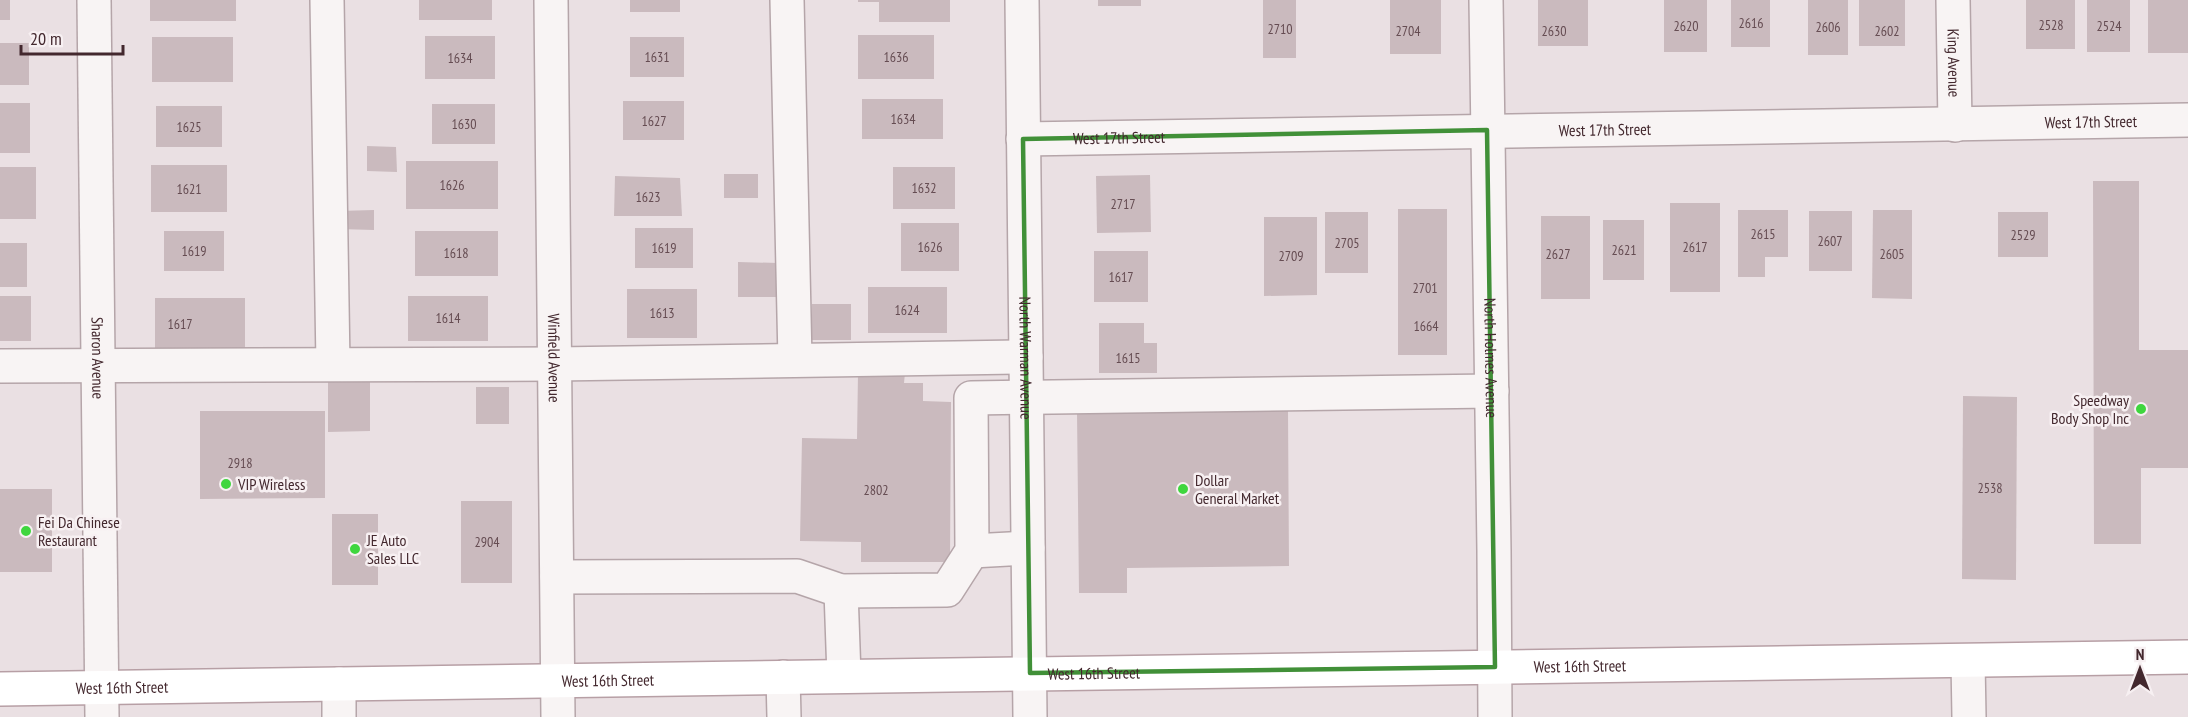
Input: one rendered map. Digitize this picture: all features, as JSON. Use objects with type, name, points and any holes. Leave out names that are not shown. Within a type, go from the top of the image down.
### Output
[{"type":"main road","name":"West 16th Street","points":[[0,689],[102,702],[339,684],[2188,657]]},
{"type":"street","name":"Sharon Avenue","points":[[94,0],[102,702]]},
{"type":"street","points":[[327,0],[333,364]]},
{"type":"street","name":"Winfield Avenue","points":[[550,0],[558,717]]},
{"type":"street","points":[[787,0],[795,360]]},
{"type":"street","name":"North Warman Avenue","points":[[1022,0],[1030,717]]},
{"type":"street","name":"North Holmes Avenue","points":[[1486,0],[1495,717]]},
{"type":"street","name":"King Avenue","points":[[1953,0],[1955,124]]},
{"type":"street","name":"West 17th Street","points":[[1023,139],[2188,120]]},
{"type":"street","points":[[0,366],[555,364],[1026,357]]},
{"type":"street","points":[[557,576],[797,576],[841,591],[947,590],[972,551],[971,398],[1492,391]]},
{"type":"street","points":[[972,551],[1028,548]]},
{"type":"street","points":[[841,591],[844,676]]},
{"type":"street","points":[[1968,662],[1969,717]]},
{"type":"street","points":[[783,677],[784,717]]},
{"type":"street","points":[[339,684],[339,717]]},
{"type":"highlighted area","points":[[1487,130],[1495,667],[1030,673],[1023,139]]},
{"type":"building","points":[[0,0],[10,0],[10,20],[0,20]]},
{"type":"building","points":[[150,0],[236,0],[236,21],[150,21]]},
{"type":"building","points":[[419,0],[492,0],[492,20],[419,20]]},
{"type":"building","points":[[630,0],[680,0],[680,12],[630,12]]},
{"type":"building","points":[[858,0],[950,0],[950,22],[879,22],[879,2],[858,2]]},
{"type":"building","points":[[1098,0],[1141,0],[1141,6],[1098,6]]},
{"type":"building","points":[[1263,0],[1296,0],[1296,58],[1263,58]]},
{"type":"building","points":[[1390,0],[1441,0],[1441,54],[1390,54]]},
{"type":"building","points":[[1538,0],[1588,0],[1588,46],[1538,46]]},
{"type":"building","points":[[1664,0],[1707,0],[1707,52],[1664,52]]},
{"type":"building","points":[[1731,0],[1770,0],[1770,47],[1731,47]]},
{"type":"building","points":[[1808,0],[1848,0],[1848,55],[1808,55]]},
{"type":"building","points":[[1859,0],[1905,0],[1905,46],[1859,46]]},
{"type":"building","points":[[2026,0],[2075,0],[2075,49],[2026,49]]},
{"type":"building","points":[[2087,0],[2130,0],[2130,52],[2087,52]]},
{"type":"building","points":[[2148,0],[2188,0],[2188,53],[2148,53]]},
{"type":"building","points":[[858,35],[934,35],[934,79],[858,79]]},
{"type":"building","points":[[425,36],[495,36],[495,79],[425,79]]},
{"type":"building","points":[[152,37],[233,37],[233,82],[152,82]]},
{"type":"building","points":[[630,37],[684,37],[684,77],[630,77]]},
{"type":"building","points":[[0,43],[29,43],[29,85],[0,85]]},
{"type":"building","points":[[862,99],[943,99],[943,139],[862,139]]},
{"type":"building","points":[[623,101],[684,101],[684,140],[623,140]]},
{"type":"building","points":[[0,103],[30,103],[30,153],[0,153]]},
{"type":"building","points":[[432,104],[495,104],[495,144],[432,144]]},
{"type":"building","points":[[156,106],[222,106],[222,147],[156,147]]},
{"type":"building","points":[[367,146],[396,147],[397,172],[367,171]]},
{"type":"building","points":[[406,161],[498,161],[498,209],[406,209]]},
{"type":"building","points":[[151,165],[227,165],[227,212],[151,212]]},
{"type":"building","points":[[0,167],[36,167],[36,219],[0,219]]},
{"type":"building","points":[[893,167],[955,167],[955,209],[893,209]]},
{"type":"building","points":[[724,174],[758,174],[758,198],[724,198]]},
{"type":"building","points":[[1150,175],[1151,232],[1097,233],[1096,176]]},
{"type":"building","points":[[615,176],[680,178],[682,216],[614,216]]},
{"type":"building","name":"Speedway Body Shop Inc","points":[[2093,181],[2139,181],[2139,350],[2188,350],[2188,468],[2141,468],[2141,544],[2094,544]]},
{"type":"building","points":[[1670,203],[1720,203],[1720,292],[1670,292]]},
{"type":"building","points":[[1398,209],[1447,209],[1447,355],[1398,355]]},
{"type":"building","points":[[374,210],[374,230],[338,229],[338,211]]},
{"type":"building","points":[[1738,210],[1788,210],[1788,257],[1765,257],[1765,277],[1738,277]]},
{"type":"building","points":[[1873,210],[1912,210],[1912,299],[1872,298]]},
{"type":"building","points":[[1809,211],[1852,211],[1852,271],[1809,271]]},
{"type":"building","points":[[1325,212],[1368,212],[1368,273],[1325,273]]},
{"type":"building","points":[[1998,212],[2048,212],[2048,257],[1998,257]]},
{"type":"building","points":[[1541,216],[1590,216],[1590,299],[1541,299]]},
{"type":"building","points":[[1264,217],[1317,217],[1317,295],[1264,296]]},
{"type":"building","points":[[1603,220],[1644,220],[1644,280],[1603,280]]},
{"type":"building","points":[[901,223],[959,223],[959,271],[901,271]]},
{"type":"building","points":[[635,228],[693,228],[693,268],[635,268]]},
{"type":"building","points":[[164,231],[224,231],[224,271],[164,271]]},
{"type":"building","points":[[415,231],[498,231],[498,276],[415,276]]},
{"type":"building","points":[[0,243],[27,243],[27,287],[0,287]]},
{"type":"building","points":[[1094,251],[1148,251],[1148,302],[1094,302]]},
{"type":"building","points":[[738,262],[778,263],[778,297],[738,297]]},
{"type":"building","points":[[868,287],[947,287],[947,333],[868,333]]},
{"type":"building","points":[[627,289],[697,289],[697,338],[627,338]]},
{"type":"building","points":[[0,296],[31,296],[31,341],[0,341]]},
{"type":"building","points":[[408,296],[488,296],[488,341],[408,341]]},
{"type":"building","points":[[155,298],[245,298],[245,349],[155,349]]},
{"type":"building","points":[[812,304],[851,304],[851,340],[812,340]]},
{"type":"building","points":[[1099,323],[1144,323],[1144,343],[1157,343],[1157,373],[1099,373]]},
{"type":"building","points":[[858,373],[905,373],[904,383],[923,383],[923,401],[951,402],[950,562],[861,562],[861,542],[800,541],[802,438],[857,439]]},
{"type":"building","points":[[370,380],[370,431],[328,432],[328,381]]},
{"type":"building","points":[[476,387],[509,387],[509,424],[476,424]]},
{"type":"building","points":[[1963,396],[2017,397],[2016,580],[1962,579]]},
{"type":"building","points":[[200,411],[325,411],[325,498],[200,499]]},
{"type":"building","name":"Dollar General Market","points":[[1288,411],[1289,566],[1127,568],[1127,593],[1079,593],[1077,412]]},
{"type":"building","name":"Fei Da Chinese Restaurant","points":[[0,489],[52,489],[52,572],[0,572]]},
{"type":"building","points":[[461,501],[512,501],[512,583],[461,583]]},
{"type":"building","name":"JE Auto Sales LLC","points":[[332,514],[378,514],[378,585],[332,585]]},
{"type":"place","name":"Speedway Body Shop Inc","points":[[2141,409]]},
{"type":"place","name":"VIP Wireless","points":[[226,484]]},
{"type":"place","name":"Dollar General Market","points":[[1183,489]]},
{"type":"place","name":"Fei Da Chinese Restaurant","points":[[26,531]]},
{"type":"place","name":"JE Auto Sales LLC","points":[[355,549]]}]
